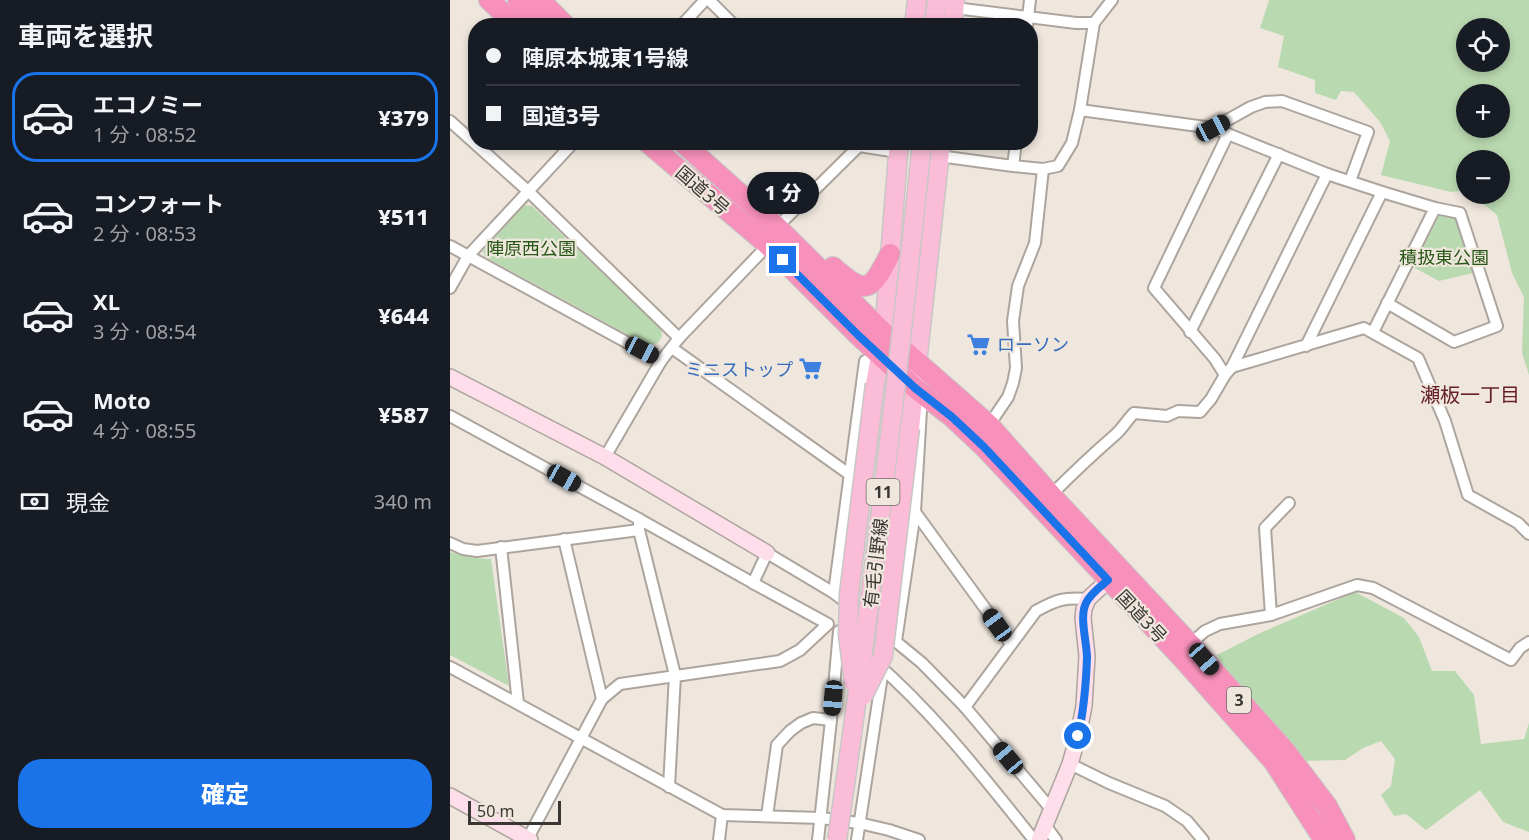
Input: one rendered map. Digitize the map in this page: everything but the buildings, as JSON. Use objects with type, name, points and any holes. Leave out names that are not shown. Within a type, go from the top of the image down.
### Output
[{"type":"highway","points":[[489,0],[508,18]]},
{"type":"highway","points":[[518,0],[537,18]]},
{"type":"highway","points":[[540,0],[558,18]]},
{"type":"highway","name":"国道3号","points":[[656,150],[768,245],[880,355],[915,388],[952,417],[1190,644],[1286,752],[1327,806],[1345,840]]},
{"type":"highway","name":"国道3号","points":[[691,150],[777,227],[884,333],[989,425],[1051,495],[1183,659],[1274,762],[1324,840]]},
{"type":"highway","points":[[777,227],[817,253],[849,281],[861,287],[872,284],[878,278],[890,254]]},
{"type":"main road","points":[[915,18],[917,0]]},
{"type":"main road","points":[[935,18],[937,0]]},
{"type":"main road","points":[[857,708],[848,634],[849,594],[875,384],[884,333],[899,150]]},
{"type":"main road","name":"有毛引野線","points":[[837,840],[857,708],[904,322],[921,150]]},
{"type":"main road","points":[[857,708],[883,656],[915,388],[940,150]]},
{"type":"street","points":[[689,18],[707,0],[726,18]]},
{"type":"street","points":[[1028,18],[1030,0]]},
{"type":"street","points":[[944,150],[1013,166],[1043,169],[1058,166],[1072,143],[1080,111],[1094,23],[1112,0]]},
{"type":"street","points":[[954,11],[1006,18]]},
{"type":"street","points":[[1038,21],[1094,23]]},
{"type":"street","points":[[1213,128],[1251,107],[1265,102],[1282,101],[1368,132],[1350,181]]},
{"type":"street","points":[[1080,111],[1213,128],[1328,174],[1435,208],[1460,213],[1497,326],[1454,342],[1387,303]]},
{"type":"street","points":[[450,121],[468,137]]},
{"type":"street","points":[[1228,134],[1154,288],[1190,332],[1229,371]]},
{"type":"street","points":[[482,150],[679,338]]},
{"type":"street","points":[[450,288],[468,256],[567,150]]},
{"type":"street","points":[[777,227],[852,150]]},
{"type":"street","points":[[1013,166],[1015,150]]},
{"type":"street","points":[[1190,332],[1279,154]]},
{"type":"street","points":[[989,425],[1008,397],[1013,383],[1016,368],[1013,321],[1018,286],[1035,243],[1043,169]]},
{"type":"street","points":[[1051,495],[1116,434],[1134,413],[1167,416],[1178,411],[1200,412],[1229,371],[1328,174]]},
{"type":"street","points":[[1306,346],[1382,192]]},
{"type":"street","points":[[1373,332],[1435,208]]},
{"type":"street","points":[[604,457],[661,361],[679,338],[768,245]]},
{"type":"street","points":[[450,246],[661,361]]},
{"type":"street","points":[[1229,371],[1364,328],[1373,332],[1418,358],[1445,421],[1468,495],[1518,523],[1529,534]]},
{"type":"street","points":[[672,348],[849,474],[915,512],[1011,644]]},
{"type":"street","points":[[834,593],[865,361],[880,355]]},
{"type":"street","points":[[450,376],[604,457],[834,593],[922,663],[965,707],[1051,809]]},
{"type":"street","points":[[896,641],[915,512],[921,410],[915,388]]},
{"type":"street","points":[[450,416],[639,524],[828,624],[883,669],[927,711],[971,761],[1034,840]]},
{"type":"street","points":[[1271,615],[1265,528],[1289,503]]},
{"type":"street","points":[[450,543],[463,549],[477,550],[564,539],[639,524]]},
{"type":"street","points":[[639,524],[675,675],[669,787]]},
{"type":"street","points":[[564,539],[602,699]]},
{"type":"street","points":[[501,547],[518,703]]},
{"type":"street","points":[[753,583],[766,553]]},
{"type":"street","points":[[1039,840],[1070,764],[1084,706],[1087,656],[1084,609],[1088,600],[1114,574]]},
{"type":"street","points":[[1190,644],[1205,631],[1220,624],[1271,615],[1357,585],[1372,588],[1511,660],[1520,648],[1529,642]]},
{"type":"street","points":[[965,707],[1036,611],[1053,602],[1070,598],[1088,600]]},
{"type":"street","points":[[450,796],[528,840],[602,699],[620,684],[780,661],[800,650],[828,624]]},
{"type":"street","points":[[818,840],[839,632]]},
{"type":"street","points":[[450,667],[722,815],[821,818],[859,823],[919,840]]},
{"type":"street","points":[[857,840],[883,669]]},
{"type":"street","points":[[767,816],[777,745],[801,723],[813,718],[831,720]]},
{"type":"street","points":[[1070,764],[1165,806],[1187,821],[1203,840]]},
{"type":"street","points":[[719,840],[722,815]]},
{"type":"street","points":[[1045,825],[1056,840]]},
{"type":"green space","points":[[1269,0],[1529,0],[1529,375],[1522,353],[1524,297],[1512,273],[1497,215],[1483,204],[1510,204],[1510,150],[1456,150],[1456,191],[1381,175],[1390,141],[1380,122],[1354,92],[1341,91],[1336,100],[1315,93],[1315,80],[1278,67],[1284,36],[1260,28]]},
{"type":"green space","name":"陣原西公園","points":[[524,205],[532,206],[661,329],[662,336],[658,343],[647,345],[485,257],[483,251]]},
{"type":"green space","name":"積扱東公園","points":[[1451,213],[1457,220],[1473,273],[1439,281],[1413,267],[1440,214]]},
{"type":"green space","points":[[450,552],[473,558],[491,559],[509,686],[450,655]]},
{"type":"green space","points":[[1355,592],[1404,618],[1419,637],[1432,671],[1455,671],[1474,695],[1481,744],[1524,739],[1529,723],[1529,832],[1503,822],[1480,790],[1426,830],[1406,814],[1394,816],[1381,795],[1391,786],[1395,759],[1381,741],[1363,748],[1345,760],[1299,761],[1246,699],[1217,655],[1258,634]]},
{"type":"place","name":"ローソン","points":[[979,344]]},
{"type":"place","name":"ミニストップ","points":[[811,369]]},
{"type":"district","name":"瀬板一丁目","points":[[1470,394]]},
{"type":"route","points":[[783,260],[858,335],[984,447],[1108,580],[1088,600],[1084,609],[1086,681],[1078,736]]}]
